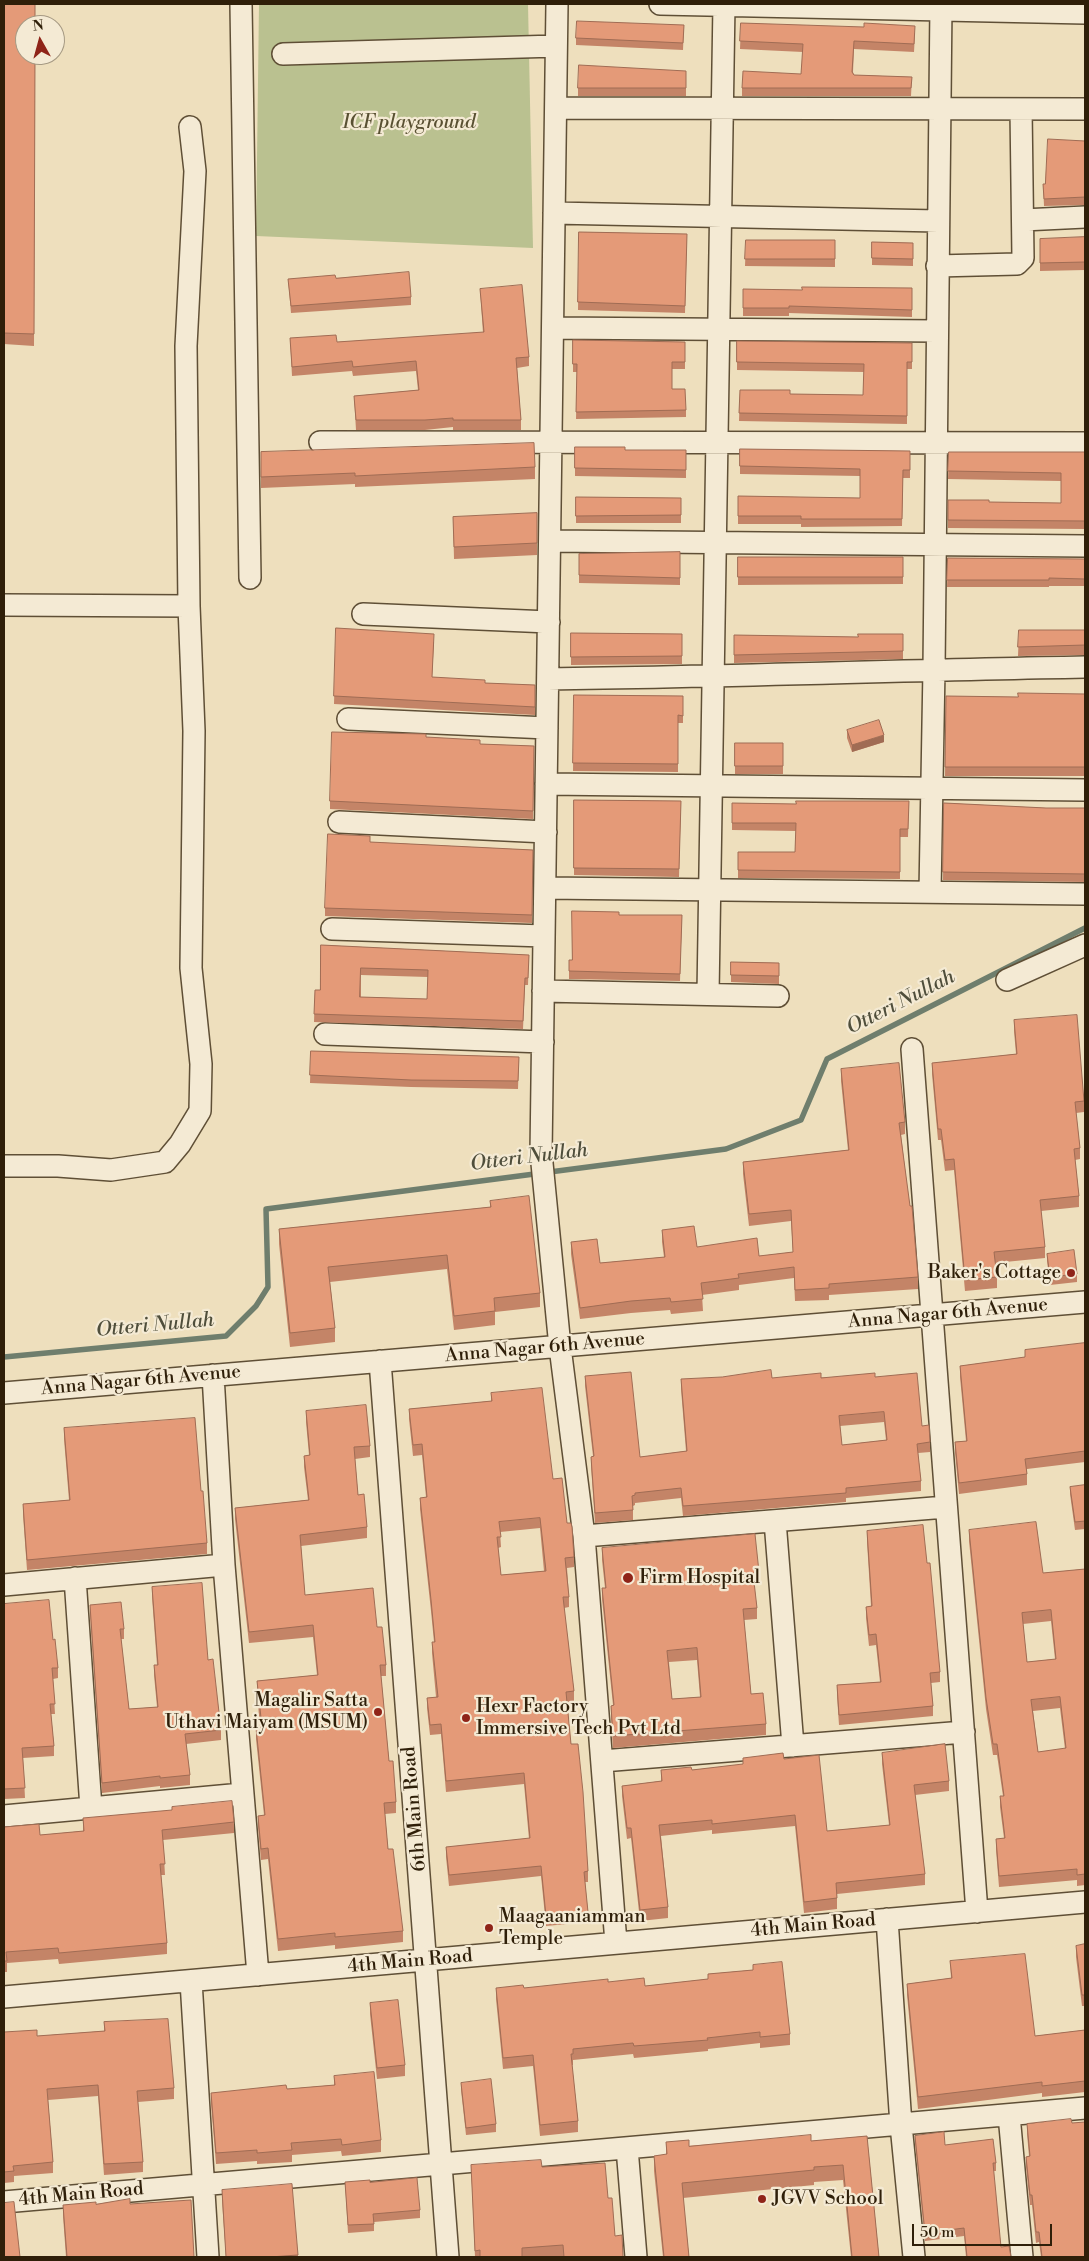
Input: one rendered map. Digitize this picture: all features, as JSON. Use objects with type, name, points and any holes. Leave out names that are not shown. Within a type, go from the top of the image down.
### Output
[{"type":"street","points":[[241,4],[250,578]]},
{"type":"street","points":[[557,4],[541,1153],[560,1347],[584,1536],[616,1944]]},
{"type":"street","points":[[660,4],[941,7],[1085,13]]},
{"type":"street","points":[[708,994],[724,4]]},
{"type":"street","points":[[930,892],[941,7]]},
{"type":"street","points":[[283,54],[556,46]]},
{"type":"street","points":[[556,108],[1085,109]]},
{"type":"street","points":[[937,266],[1017,264],[1023,258],[1021,109]]},
{"type":"street","points":[[4,1166],[58,1166],[111,1170],[165,1162],[180,1144],[200,1111],[201,1064],[191,968],[194,730],[189,606],[186,346],[195,170],[190,127]]},
{"type":"street","points":[[554,213],[938,220]]},
{"type":"street","points":[[1023,220],[1085,217]]},
{"type":"street","points":[[553,328],[937,331]]},
{"type":"street","points":[[320,442],[1085,442]]},
{"type":"street","points":[[550,541],[1085,546]]},
{"type":"street","points":[[4,605],[189,606]]},
{"type":"street","points":[[363,614],[549,622]]},
{"type":"street","points":[[548,679],[713,677],[934,669],[1085,667]]},
{"type":"street","points":[[348,719],[547,728]]},
{"type":"street","points":[[546,784],[1085,790]]},
{"type":"street","points":[[339,822],[546,832]]},
{"type":"street","points":[[545,888],[1085,894]]},
{"type":"street","points":[[332,929],[544,936]]},
{"type":"street","points":[[1007,980],[1085,945]]},
{"type":"street","points":[[544,991],[778,996]]},
{"type":"street","points":[[324,1034],[543,1042]]},
{"type":"street","points":[[912,1049],[976,1912]]},
{"type":"street","name":"Anna Nagar 6th Avenue","points":[[4,1393],[1085,1302]]},
{"type":"street","name":"6th Main Road","points":[[380,1362],[427,1960],[448,2257]]},
{"type":"street","points":[[213,1375],[224,1565],[258,1975]]},
{"type":"street","points":[[584,1536],[946,1507]]},
{"type":"street","points":[[775,1520],[793,1746]]},
{"type":"street","points":[[4,1585],[224,1565]]},
{"type":"street","points":[[75,1578],[91,1808]]},
{"type":"street","points":[[602,1761],[964,1732]]},
{"type":"street","points":[[4,1816],[242,1794]]},
{"type":"street","name":"4th Main Road","points":[[4,1997],[1085,1902]]},
{"type":"street","points":[[887,1920],[901,2124],[914,2257]]},
{"type":"street","points":[[190,1981],[208,2257]]},
{"type":"street","name":"4th Main Road","points":[[4,2202],[1085,2108]]},
{"type":"street","points":[[1009,2115],[1022,2257]]},
{"type":"street","points":[[627,2148],[636,2257]]},
{"type":"green space","name":"ICF playground","points":[[259,4],[528,4],[533,248],[256,236]]},
{"type":"building","points":[[4,4],[35,4],[35,15],[15,15],[15,65],[35,65],[34,334],[4,333]]},
{"type":"building","points":[[577,21],[684,25],[683,43],[576,38]]},
{"type":"building","points":[[741,23],[864,27],[864,23],[915,26],[914,44],[854,41],[852,72],[854,75],[912,77],[911,88],[742,88],[743,71],[801,74],[803,44],[740,41]]},
{"type":"building","points":[[579,65],[686,71],[686,88],[578,88]]},
{"type":"building","points":[[1048,139],[1085,141],[1085,197],[1044,199],[1043,184],[1045,184]]},
{"type":"building","points":[[579,232],[687,234],[685,306],[578,302]]},
{"type":"building","points":[[1085,237],[1085,262],[1040,263],[1040,239]]},
{"type":"building","points":[[746,240],[835,240],[835,259],[745,259]]},
{"type":"building","points":[[872,242],[913,243],[913,259],[872,258]]},
{"type":"building","points":[[409,272],[411,297],[291,306],[288,279],[335,275],[336,278]]},
{"type":"building","points":[[522,285],[529,357],[516,358],[521,420],[453,420],[453,418],[356,420],[354,396],[419,390],[416,361],[353,367],[352,361],[292,367],[290,338],[336,335],[337,342],[484,332],[480,289]]},
{"type":"building","points":[[802,287],[912,288],[912,310],[789,306],[789,308],[743,308],[743,289],[802,290]]},
{"type":"building","points":[[573,340],[685,342],[685,362],[672,362],[672,389],[685,389],[686,410],[576,412],[577,364],[573,364]]},
{"type":"building","points":[[737,341],[912,343],[912,362],[907,362],[907,416],[739,413],[740,390],[790,390],[790,394],[863,395],[864,364],[737,362]]},
{"type":"building","points":[[534,443],[535,467],[355,476],[355,473],[261,477],[261,452]]},
{"type":"building","points":[[575,447],[625,447],[625,450],[686,450],[686,470],[575,468]]},
{"type":"building","points":[[740,449],[910,451],[910,470],[903,470],[902,519],[801,519],[801,516],[738,516],[738,496],[860,498],[860,469],[740,466]]},
{"type":"building","points":[[949,452],[1085,452],[1085,521],[948,520],[948,500],[1061,503],[1061,473],[948,471]]},
{"type":"building","points":[[576,497],[681,498],[681,515],[576,516]]},
{"type":"building","points":[[537,513],[537,543],[454,547],[453,517]]},
{"type":"building","points":[[680,552],[680,578],[579,575],[579,554]]},
{"type":"building","points":[[738,557],[903,557],[903,577],[738,577]]},
{"type":"building","points":[[948,558],[1085,559],[1085,579],[947,580]]},
{"type":"building","points":[[336,628],[434,634],[432,677],[485,680],[485,683],[535,685],[535,707],[334,696]]},
{"type":"building","points":[[1019,630],[1085,630],[1085,645],[1018,647]]},
{"type":"building","points":[[571,633],[682,634],[682,656],[571,657]]},
{"type":"building","points":[[858,634],[903,634],[903,651],[734,655],[734,635],[858,637]]},
{"type":"building","points":[[1018,693],[1085,694],[1085,767],[945,767],[946,696],[1018,697]]},
{"type":"building","points":[[574,695],[683,696],[683,716],[678,715],[678,764],[573,763]]},
{"type":"building","points":[[879,720],[884,735],[852,745],[847,730]]},
{"type":"building","points":[[332,732],[426,734],[426,737],[480,740],[480,744],[534,746],[533,811],[330,801]]},
{"type":"building","points":[[735,743],[783,743],[783,766],[735,766]]},
{"type":"building","points":[[574,800],[681,801],[679,869],[574,868]]},
{"type":"building","points":[[796,801],[909,801],[908,829],[900,829],[900,872],[738,870],[738,852],[795,852],[796,823],[732,823],[732,803],[796,804]]},
{"type":"building","points":[[944,803],[1085,808],[1085,874],[943,872]]},
{"type":"building","points":[[328,834],[370,836],[370,842],[533,850],[532,915],[325,908]]},
{"type":"building","points":[[572,911],[619,912],[619,915],[682,915],[680,974],[569,971],[569,960],[572,960]]},
{"type":"building","points":[[321,945],[529,955],[528,978],[525,978],[523,1021],[314,1014],[315,990],[320,990]],"holes":[[[361,968],[428,970],[427,999],[360,997]]]},
{"type":"building","points":[[731,962],[779,963],[779,976],[731,975]]},
{"type":"building","points":[[1077,1015],[1084,1101],[1075,1102],[1080,1148],[1074,1149],[1079,1196],[1040,1200],[1045,1247],[994,1252],[997,1277],[965,1280],[954,1159],[945,1160],[941,1129],[938,1129],[932,1063],[1017,1054],[1014,1020]]},
{"type":"building","points":[[311,1051],[519,1057],[518,1081],[411,1080],[310,1075]]},
{"type":"building","points":[[899,1063],[905,1122],[899,1123],[910,1206],[912,1206],[918,1277],[829,1284],[829,1288],[795,1290],[794,1267],[738,1274],[739,1278],[701,1283],[703,1299],[671,1302],[670,1298],[580,1308],[571,1242],[597,1239],[600,1263],[665,1257],[662,1230],[694,1226],[697,1247],[757,1238],[759,1256],[793,1252],[791,1210],[749,1214],[743,1162],[849,1150],[841,1069]]},
{"type":"building","points":[[529,1196],[540,1293],[494,1298],[495,1311],[454,1316],[447,1255],[328,1267],[335,1328],[290,1333],[279,1229],[491,1207],[490,1201]]},
{"type":"building","points":[[1074,1250],[1077,1274],[1050,1277],[1047,1254]]},
{"type":"building","points":[[1085,1343],[1085,1451],[1025,1459],[1027,1474],[959,1483],[955,1442],[967,1441],[960,1366],[1025,1357],[1025,1350]]},
{"type":"building","points":[[771,1370],[772,1378],[821,1373],[821,1378],[875,1373],[875,1377],[917,1373],[922,1426],[929,1425],[930,1442],[917,1444],[921,1481],[846,1488],[846,1493],[683,1506],[681,1488],[635,1493],[632,1496],[633,1510],[595,1513],[591,1457],[594,1456],[585,1376],[631,1372],[640,1457],[687,1451],[681,1379],[722,1377]],"holes":[[[884,1412],[887,1440],[842,1445],[839,1416]]]},
{"type":"building","points":[[542,1388],[553,1479],[562,1478],[567,1523],[571,1523],[572,1527],[574,1557],[565,1558],[569,1597],[563,1597],[574,1691],[566,1692],[571,1744],[578,1744],[583,1792],[588,1871],[584,1872],[588,1912],[546,1916],[541,1866],[449,1875],[446,1847],[530,1838],[524,1773],[446,1781],[441,1724],[430,1725],[427,1698],[438,1697],[432,1642],[435,1642],[420,1498],[427,1497],[422,1444],[413,1445],[409,1409],[492,1401],[491,1393]],"holes":[[[540,1518],[546,1571],[501,1575],[497,1537],[501,1537],[499,1522]]]},
{"type":"building","points":[[366,1405],[370,1446],[354,1447],[358,1495],[364,1494],[367,1527],[300,1535],[305,1595],[373,1588],[377,1627],[382,1627],[386,1665],[380,1665],[389,1761],[393,1761],[396,1802],[384,1803],[388,1849],[393,1849],[403,1931],[335,1937],[335,1933],[278,1939],[268,1848],[261,1849],[258,1816],[265,1815],[256,1728],[262,1727],[257,1681],[318,1675],[313,1625],[249,1632],[235,1508],[309,1500],[304,1456],[310,1455],[306,1411]]},
{"type":"building","points":[[195,1418],[207,1543],[27,1560],[23,1504],[70,1500],[64,1428]]},
{"type":"building","points":[[1085,1485],[1085,1521],[1075,1522],[1070,1487]]},
{"type":"building","points":[[1036,1522],[1043,1573],[1085,1569],[1085,1874],[1077,1875],[1077,1869],[999,1876],[996,1839],[1005,1838],[1000,1796],[1004,1796],[997,1744],[993,1744],[986,1698],[969,1530]],"holes":[[[1051,1610],[1056,1659],[1027,1662],[1022,1613]],[[1060,1697],[1066,1748],[1038,1752],[1031,1700]]]},
{"type":"building","points":[[923,1525],[927,1563],[930,1563],[940,1672],[930,1673],[933,1706],[839,1715],[837,1685],[881,1682],[876,1634],[869,1635],[866,1607],[872,1606],[867,1531]]},
{"type":"building","points":[[755,1534],[759,1572],[753,1573],[757,1608],[743,1609],[751,1694],[763,1693],[766,1724],[613,1736],[611,1706],[614,1705],[602,1588],[606,1588],[602,1548]],"holes":[[[697,1648],[701,1697],[672,1699],[667,1651]]]},
{"type":"building","points":[[202,1583],[208,1660],[213,1659],[221,1730],[185,1734],[190,1775],[160,1778],[160,1776],[102,1783],[90,1605],[121,1602],[124,1629],[120,1629],[129,1709],[158,1707],[154,1665],[158,1665],[152,1587]]},
{"type":"building","points":[[49,1600],[58,1668],[52,1668],[55,1704],[50,1704],[54,1746],[22,1748],[25,1788],[4,1789],[4,1604]]},
{"type":"building","points":[[945,1744],[949,1781],[914,1785],[925,1874],[836,1883],[837,1898],[804,1902],[795,1815],[712,1824],[712,1820],[659,1825],[668,1907],[640,1910],[631,1828],[627,1828],[622,1786],[662,1781],[661,1770],[691,1767],[692,1770],[743,1764],[743,1758],[783,1753],[784,1759],[819,1755],[827,1831],[890,1825],[882,1753]]},
{"type":"building","points":[[232,1801],[234,1822],[162,1830],[165,1864],[160,1864],[167,1943],[59,1953],[58,1948],[6,1952],[7,1961],[4,1961],[4,1827],[39,1824],[40,1835],[84,1831],[83,1818],[172,1810],[172,1807]]},
{"type":"building","points":[[1085,1944],[1085,1995],[1082,1995],[1076,1946]]},
{"type":"building","points":[[1025,1954],[1035,2036],[1085,2030],[1085,2081],[1042,2086],[1042,2082],[918,2097],[907,1984],[952,1978],[950,1961]]},
{"type":"building","points":[[782,1962],[790,2034],[760,2037],[760,2032],[707,2038],[708,2040],[634,2046],[633,2043],[573,2049],[573,2054],[571,2054],[578,2121],[540,2125],[533,2055],[503,2058],[496,1988],[523,1985],[524,1988],[608,1979],[608,1982],[644,1978],[645,1986],[708,1979],[708,1974],[753,1970],[753,1965]]},
{"type":"building","points":[[398,2000],[405,2065],[377,2068],[370,2003]]},
{"type":"building","points":[[168,2019],[174,2088],[137,2091],[143,2162],[104,2164],[98,2085],[47,2089],[53,2162],[13,2166],[14,2171],[4,2172],[4,2032],[37,2030],[37,2036],[105,2031],[104,2022]]},
{"type":"building","points":[[374,2072],[381,2140],[342,2145],[341,2139],[291,2143],[292,2150],[257,2153],[257,2150],[216,2153],[211,2093],[286,2085],[287,2089],[335,2085],[334,2076]]},
{"type":"building","points":[[491,2079],[496,2124],[466,2128],[461,2083]]},
{"type":"building","points":[[1071,2119],[1072,2123],[1085,2122],[1085,2257],[1042,2257],[1039,2232],[1036,2232],[1032,2195],[1030,2195],[1026,2157],[1030,2156],[1027,2124]]},
{"type":"building","points":[[944,2132],[945,2145],[993,2139],[996,2163],[993,2163],[1001,2247],[1009,2246],[1011,2257],[967,2257],[964,2228],[925,2233],[915,2136]]},
{"type":"building","points":[[811,2135],[811,2141],[867,2136],[879,2257],[852,2257],[843,2165],[814,2167],[814,2170],[682,2183],[689,2257],[664,2257],[654,2156],[667,2154],[666,2142],[689,2140],[689,2146]]},
{"type":"building","points":[[541,2160],[542,2167],[605,2163],[608,2198],[612,2198],[615,2236],[622,2235],[623,2257],[564,2257],[563,2245],[522,2248],[522,2257],[480,2257],[480,2250],[475,2251],[471,2165]]},
{"type":"building","points":[[417,2178],[420,2210],[373,2214],[374,2224],[348,2225],[345,2182]]},
{"type":"building","points":[[292,2184],[298,2255],[226,2257],[222,2190]]},
{"type":"building","points":[[130,2199],[130,2204],[191,2200],[194,2257],[67,2257],[63,2205],[96,2202],[96,2204]]},
{"type":"building","points":[[14,2202],[20,2257],[4,2257],[4,2203]]},
{"type":"waterway","name":"Otteri Nullah","points":[[4,1357],[226,1336],[256,1306],[268,1287],[266,1209],[726,1149],[801,1120],[827,1059],[1085,928]]},
{"type":"place","name":"Baker's Cottage","points":[[1071,1273]]},
{"type":"place","name":"Firm Hospital","points":[[628,1578]]},
{"type":"place","name":"Magalir Satta Uthavi Maiyam (MSUM)","points":[[378,1712]]},
{"type":"place","name":"Hexr Factory Immersive Tech Pvt Ltd","points":[[466,1718]]},
{"type":"place","name":"Maagaaniamman Temple","points":[[489,1928]]},
{"type":"place","name":"JGVV School","points":[[762,2199]]}]
